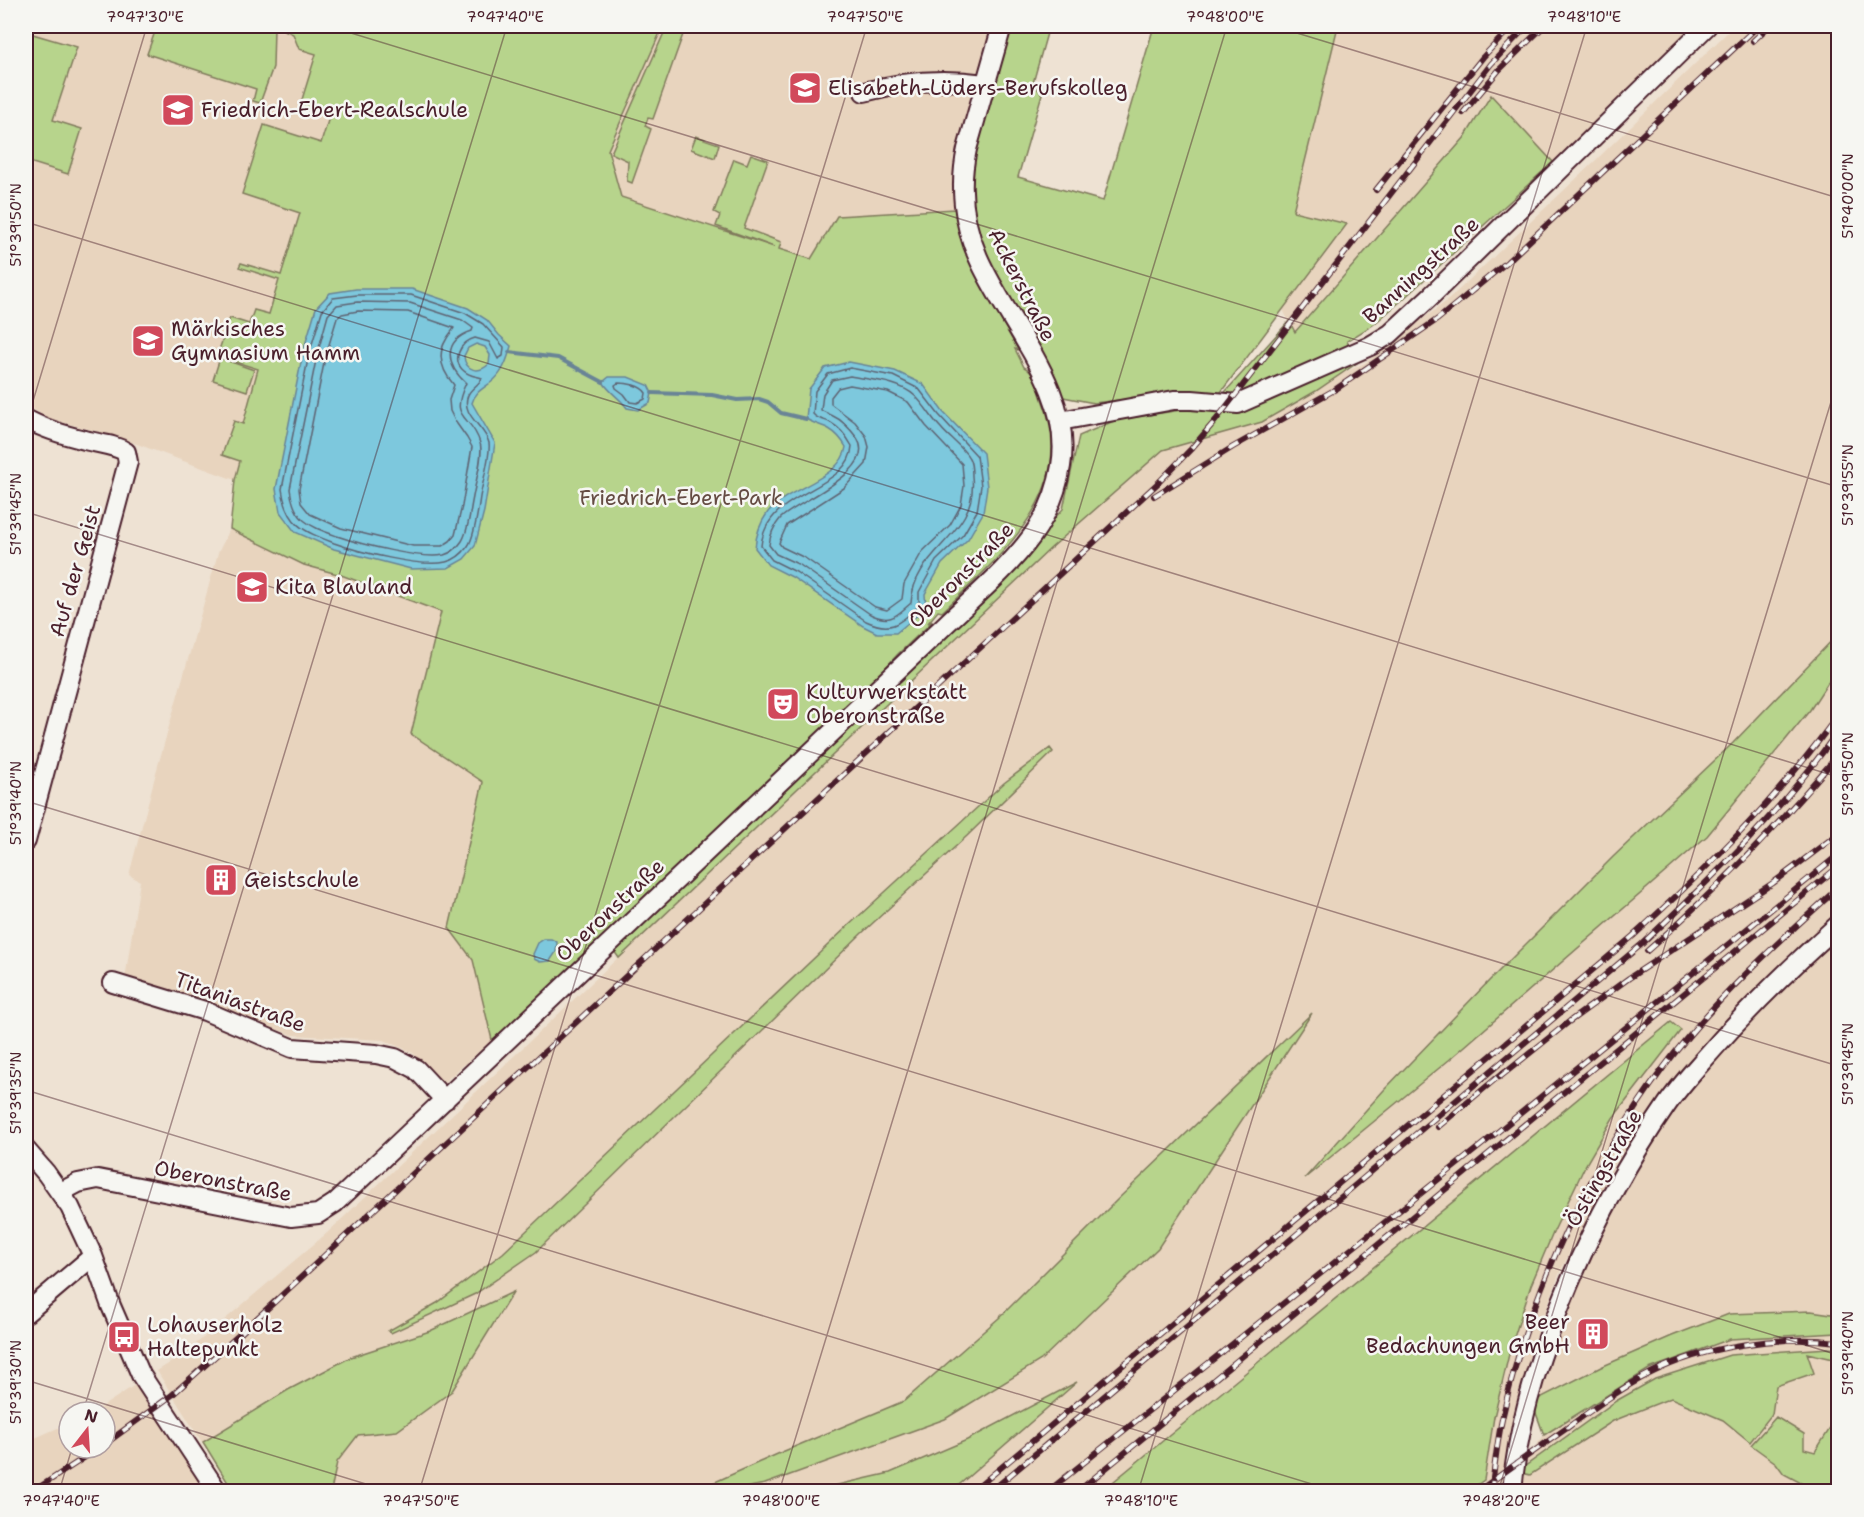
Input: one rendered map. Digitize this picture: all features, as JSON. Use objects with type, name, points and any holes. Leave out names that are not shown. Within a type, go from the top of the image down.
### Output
[{"type":"street","name":"Ackerstraße","points":[[1002,26],[963,165],[963,202],[966,221],[979,259],[1041,370],[1053,395],[1060,421]]},
{"type":"street","name":"Banningstraße","points":[[1060,421],[1174,400],[1238,404],[1370,346],[1390,333],[1418,309],[1707,26]]},
{"type":"street","points":[[864,92],[894,84],[969,82],[985,84]]},
{"type":"street","name":"Auf der Geist","points":[[26,419],[40,427],[69,436],[119,447],[126,452],[128,462],[26,841]]},
{"type":"street","name":"Oberonstraße","points":[[61,1192],[78,1183],[98,1179],[291,1217],[318,1214],[336,1203],[564,984],[906,662],[1031,538],[1052,500],[1062,463],[1064,442],[1060,421]]},
{"type":"street","name":"Östingstraße","points":[[1512,1491],[1519,1433],[1542,1352],[1586,1243],[1633,1157],[1666,1105],[1728,1032],[1793,966],[1839,925]]},
{"type":"street","name":"Titaniastraße","points":[[112,983],[205,1011],[292,1048],[376,1054],[395,1058],[416,1069],[445,1100]]},
{"type":"street","points":[[26,1150],[61,1192],[74,1214],[93,1256],[132,1357],[149,1390],[218,1491]]},
{"type":"street","points":[[26,1313],[93,1256]]},
{"type":"shaded area","points":[[26,26],[110,26],[133,33],[135,26],[274,28],[282,29],[344,60],[235,480],[118,437],[50,419],[26,405]]},
{"type":"shaded area","name":"Elisabeth-Lüders-Berufskolleg","points":[[663,26],[993,26],[953,158],[955,209],[837,216],[811,259],[621,197],[608,150]]},
{"type":"shaded area","points":[[1333,26],[1695,26],[1553,162],[1491,96],[1465,137],[1294,332],[1256,255]]},
{"type":"shaded area","points":[[1734,26],[1838,26],[1838,913],[1789,955],[1710,1037],[1680,1072],[1616,1162],[1560,1272],[1532,1347],[1509,1452],[1503,1491],[1484,1491],[1484,1480],[1494,1417],[1510,1350],[1531,1285],[1585,1166],[1613,1118],[1681,1031],[1671,1022],[1102,1491],[233,1491],[157,1371],[184,1354],[327,1233],[1051,548],[1204,415],[1226,427],[1365,363],[1448,300]]},
{"type":"shaded area","points":[[230,529],[304,565],[341,575],[441,612],[411,734],[483,781],[449,928],[473,960],[492,1040],[442,1084],[412,1052],[383,1040],[293,1035],[125,979],[140,881],[129,875],[218,553]]},
{"type":"shaded area","points":[[1838,930],[1838,1315],[1811,1311],[1729,1314],[1601,1367],[1532,1402],[1571,1278],[1669,1100]]},
{"type":"shaded area","points":[[1838,1333],[1838,1349],[1828,1348],[1655,1379],[1531,1475],[1613,1421],[1671,1398],[1723,1420],[1750,1442],[1772,1414],[1776,1385],[1806,1352],[1838,1360],[1838,1378],[1829,1374],[1830,1395],[1838,1401],[1838,1417],[1815,1452],[1752,1445],[1776,1463],[1784,1474],[1816,1491],[1515,1492],[1517,1472],[1544,1435],[1648,1369],[1730,1339]]},
{"type":"shaded area","points":[[135,1385],[206,1491],[26,1491],[26,1442],[57,1428],[57,1460],[117,1460],[117,1400],[112,1400]]},
{"type":"green space","points":[[157,26],[274,28],[273,67],[260,103],[253,101],[256,89],[147,54]]},
{"type":"green space","name":"Friedrich-Ebert-Park","points":[[284,26],[455,26],[477,30],[479,26],[663,26],[608,150],[621,197],[774,247],[716,226],[720,215],[714,212],[734,159],[747,164],[751,154],[768,160],[744,228],[781,242],[779,249],[811,259],[837,216],[955,209],[965,249],[1018,350],[1015,349],[1024,367],[1028,369],[1036,382],[1051,435],[1051,465],[1042,493],[1028,520],[1009,545],[942,612],[938,611],[928,623],[933,621],[898,654],[751,813],[492,1040],[473,960],[449,928],[483,782],[411,734],[441,612],[341,575],[304,565],[230,529],[235,480],[240,461],[222,455],[234,421],[243,424],[258,369],[217,356],[230,318],[249,324],[254,310],[269,314],[279,280],[239,267],[241,263],[281,275],[300,213],[242,194],[264,125],[321,143],[331,111],[311,104],[309,109],[300,106],[316,54],[299,49],[293,34],[282,29]]},
{"type":"green space","points":[[667,26],[686,26],[653,119],[648,118],[645,126],[651,129],[632,183],[627,181],[628,161],[611,153]]},
{"type":"green space","points":[[1008,26],[1049,26],[1033,83],[1042,94],[1018,177],[1103,201],[1154,26],[1338,26],[1293,211],[1347,224],[1218,396],[1186,392],[1094,403],[1053,395],[991,282],[963,202],[978,134]]},
{"type":"green space","points":[[26,32],[77,47],[53,120],[82,129],[68,174],[26,161]]},
{"type":"green space","points":[[1491,95],[1553,162],[1401,301],[1373,325],[1347,341],[1357,363],[1316,391],[1262,422],[1163,450],[1051,548],[619,958],[614,951],[1011,565],[1063,509],[1079,436],[1116,420],[1181,410],[1208,411],[1289,321],[1295,332],[1465,137]]},
{"type":"green space","points":[[696,136],[719,144],[715,158],[691,149]]},
{"type":"green space","points":[[220,358],[254,370],[247,391],[213,380]]},
{"type":"green space","points":[[1838,634],[1838,667],[1810,710],[1707,836],[1449,1060],[1305,1178],[1384,1090],[1489,981],[1613,857],[1733,743]]},
{"type":"green space","points":[[1050,748],[1053,752],[861,934],[536,1252],[475,1294],[391,1333],[388,1331],[437,1303],[503,1253],[848,926],[1004,783]]},
{"type":"green space","points":[[1312,1013],[1158,1248],[1041,1360],[945,1419],[765,1484],[729,1491],[695,1491],[904,1401],[1000,1317],[1118,1199]]},
{"type":"green space","points":[[1671,1022],[1681,1030],[1613,1118],[1585,1166],[1531,1285],[1510,1350],[1494,1417],[1484,1480],[1467,1492],[1102,1491]]},
{"type":"green space","points":[[513,1292],[452,1391],[397,1431],[358,1435],[337,1462],[331,1491],[233,1491],[203,1442],[288,1390],[351,1357],[430,1331]]},
{"type":"green space","points":[[1811,1311],[1838,1315],[1838,1333],[1730,1339],[1649,1369],[1544,1435],[1532,1402],[1601,1367],[1729,1314]]},
{"type":"green space","points":[[1838,1349],[1838,1360],[1807,1353],[1814,1373],[1776,1386],[1772,1414],[1750,1442],[1723,1420],[1671,1398],[1613,1421],[1530,1475],[1517,1472],[1616,1401],[1655,1379],[1730,1355]]},
{"type":"green space","points":[[1077,1382],[952,1491],[811,1491],[890,1473],[967,1440]]},
{"type":"green space","points":[[1838,1416],[1838,1459],[1835,1468],[1838,1470],[1838,1491],[1816,1491],[1784,1474],[1776,1463],[1751,1445],[1776,1417],[1804,1434],[1804,1449],[1815,1452]]},
{"type":"water","points":[[356,289],[412,289],[468,308],[487,320],[511,346],[500,372],[494,380],[478,392],[472,403],[495,443],[484,511],[475,546],[464,559],[448,568],[411,569],[334,549],[295,532],[280,512],[276,489],[303,352],[316,308],[330,293]],"holes":[[[476,344],[485,347],[490,355],[489,364],[477,370],[470,368],[464,356],[468,348]]]},
{"type":"water","points":[[849,362],[895,371],[923,384],[943,412],[983,453],[987,487],[983,513],[968,539],[942,564],[925,594],[926,608],[896,633],[877,633],[863,626],[792,577],[768,565],[755,548],[759,529],[768,512],[787,496],[835,467],[842,458],[846,447],[839,437],[829,429],[806,419],[809,389],[825,368]]},
{"type":"water","points":[[609,377],[628,377],[648,385],[652,393],[650,403],[638,410],[627,408],[603,382]]},
{"type":"water","points":[[544,939],[557,942],[556,952],[550,961],[540,962],[534,959],[533,954],[538,943]]},
{"type":"waterway","points":[[509,352],[558,358],[603,382]]},
{"type":"waterway","points":[[652,393],[712,395],[737,400],[759,399],[768,402],[781,413],[806,419]]},
{"type":"railway","points":[[1376,190],[1483,57],[1512,26]]},
{"type":"railway","points":[[117,1435],[172,1395],[241,1333],[1158,483],[1216,420],[1491,64],[1527,26]]},
{"type":"railway","points":[[1463,113],[1499,70],[1544,26]]},
{"type":"railway","points":[[1154,496],[1233,447],[1336,389],[1438,319],[1507,262],[1758,26]]},
{"type":"railway","points":[[1753,41],[1769,26]]},
{"type":"railway","points":[[972,1492],[1633,936],[1742,831],[1792,775],[1838,715]]},
{"type":"railway","points":[[990,1492],[1642,944],[1770,816],[1838,731]]},
{"type":"railway","points":[[1647,951],[1746,857],[1838,755]]},
{"type":"railway","points":[[1500,1077],[1570,1021],[1629,978],[1773,883],[1838,834]]},
{"type":"railway","points":[[1047,1492],[1484,1143],[1838,855]]},
{"type":"railway","points":[[1077,1492],[1838,867]]},
{"type":"railway","points":[[1491,1492],[1503,1415],[1529,1322],[1566,1232],[1611,1147],[1636,1106],[1664,1067],[1704,1018],[1769,951],[1838,888]]},
{"type":"railway","points":[[1438,1127],[1505,1071]]},
{"type":"railway","points":[[1477,1492],[1608,1399],[1640,1379],[1672,1364],[1718,1349],[1743,1345],[1792,1340],[1838,1342]]},
{"type":"railway","points":[[32,1492],[81,1460]]},
{"type":"place","name":"Elisabeth-Lüders-Berufskolleg","points":[[805,88]]},
{"type":"place","name":"Friedrich-Ebert-Realschule","points":[[178,110]]},
{"type":"place","name":"Märkisches Gymnasium Hamm","points":[[148,341]]},
{"type":"place","name":"Kita Blauland","points":[[252,587]]},
{"type":"place","name":"Kulturwerkstatt Oberonstraße","points":[[783,704]]},
{"type":"place","name":"Geistschule","points":[[221,880]]},
{"type":"place","name":"Beer Bedachungen GmbH","points":[[1593,1334]]},
{"type":"place","name":"Lohauserholz Haltepunkt","points":[[124,1337]]}]
